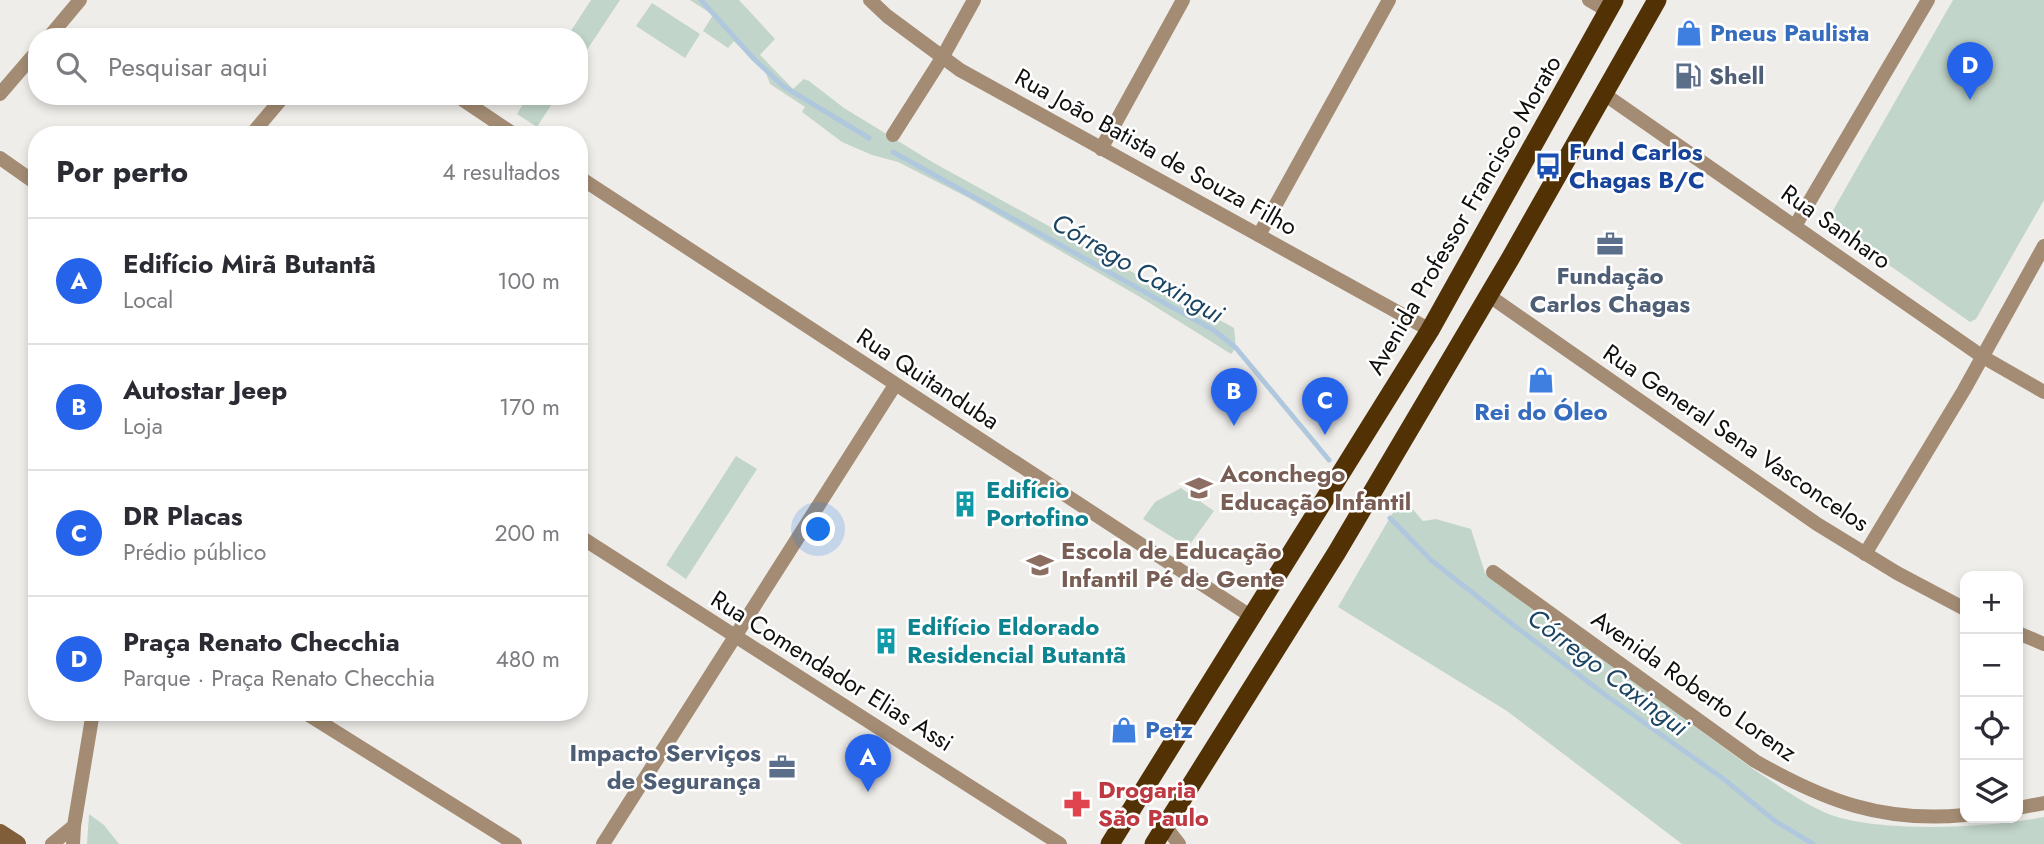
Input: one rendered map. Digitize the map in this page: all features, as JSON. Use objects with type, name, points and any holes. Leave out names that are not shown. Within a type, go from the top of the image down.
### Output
[{"type":"highway","points":[[1154,844],[1337,552],[1657,0]]},
{"type":"highway","name":"Avenida Professor Francisco Morato","points":[[1110,844],[1430,330],[1611,6]]},
{"type":"main road","points":[[0,833],[17,844]]},
{"type":"street","points":[[57,28],[80,0]]},
{"type":"street","name":"Rua João Batista de Souza Filho","points":[[870,0],[942,58],[1430,330]]},
{"type":"street","points":[[893,135],[942,58],[974,0]]},
{"type":"street","points":[[1101,149],[1183,0]]},
{"type":"street","points":[[1259,235],[1390,0]]},
{"type":"street","points":[[1589,0],[1611,6]]},
{"type":"street","points":[[1795,226],[1928,0]]},
{"type":"street","points":[[0,94],[28,61]]},
{"type":"street","name":"Rua Sanharo","points":[[1604,94],[1983,357],[2044,392]]},
{"type":"street","points":[[259,126],[276,105]]},
{"type":"street","points":[[470,105],[502,126]]},
{"type":"street","points":[[0,158],[28,178]]},
{"type":"street","name":"Rua Quitanduba","points":[[588,183],[1252,617]]},
{"type":"street","points":[[1865,554],[1983,357],[2044,246]]},
{"type":"street","name":"Rua General Sena Vasconcelos","points":[[1488,295],[1817,524],[1960,606]]},
{"type":"street","points":[[603,844],[895,385]]},
{"type":"street","name":"Rua Comendador Elias Assi","points":[[588,542],[1060,844]]},
{"type":"street","name":"Avenida Roberto Lorenz","points":[[1493,572],[1755,761],[1798,786],[1851,806],[1893,815],[1960,815]]},
{"type":"street","points":[[2020,634],[2044,644]]},
{"type":"street","points":[[73,844],[92,721]]},
{"type":"street","points":[[318,721],[515,844]]},
{"type":"street","points":[[2023,807],[2044,803]]},
{"type":"street","points":[[52,844],[74,826]]},
{"type":"street","points":[[1165,826],[1179,844]]},
{"type":"green space","points":[[591,0],[620,0],[588,48],[588,28],[573,28]]},
{"type":"green space","points":[[690,0],[739,0],[775,39],[760,55],[793,89],[804,79],[809,81],[844,108],[934,163],[1234,328],[1236,348],[1231,354],[1140,297],[967,197],[898,162],[872,155],[842,142],[802,112],[805,107],[770,84],[766,73],[734,41],[728,48],[703,31],[713,15]]},
{"type":"green space","points":[[1953,0],[2044,0],[2044,200],[1976,319],[1970,322],[1835,227],[1828,219]]},
{"type":"green space","points":[[652,3],[700,34],[685,58],[636,26]]},
{"type":"green space","points":[[522,105],[551,105],[538,126],[517,114]]},
{"type":"green space","points":[[736,456],[757,469],[686,579],[666,565]]},
{"type":"green space","points":[[1181,488],[1214,511],[1188,547],[1143,519],[1155,502]]},
{"type":"green space","points":[[1402,497],[1423,521],[1436,519],[1471,529],[1485,573],[1753,769],[1811,805],[1831,815],[1853,821],[1907,826],[2023,823],[2023,821],[2044,817],[2044,844],[1682,844],[1507,711],[1338,607]]},
{"type":"green space","points":[[89,814],[104,825],[119,844],[87,844]]},
{"type":"waterway","name":"Córrego Caxingui","points":[[701,0],[754,59],[783,86],[869,138]]},
{"type":"waterway","name":"Córrego Caxingui","points":[[893,152],[1215,331],[1236,348],[1329,460]]},
{"type":"waterway","name":"Córrego Caxingui","points":[[1390,518],[1431,560],[1507,620],[1604,694],[1725,780],[1775,821],[1813,844]]},
{"type":"place","name":"Pneus Paulista","points":[[1689,33]]},
{"type":"place","name":"Shell","points":[[1688,76]]},
{"type":"place","name":"Praça Renato Checchia","points":[[1970,100]]},
{"type":"place","name":"Fund Carlos Chagas B/C","points":[[1548,166]]},
{"type":"place","name":"Fundação Carlos Chagas","points":[[1610,244]]},
{"type":"place","name":"Rei do Óleo","points":[[1541,380]]},
{"type":"place","name":"Autostar Jeep","points":[[1234,426]]},
{"type":"place","name":"DR Placas","points":[[1325,435]]},
{"type":"place","name":"Aconchego Educação Infantil","points":[[1199,488]]},
{"type":"place","name":"Edifício Portofino","points":[[965,504]]},
{"type":"place","name":"Escola de Educação Infantil Pé de Gente","points":[[1040,565]]},
{"type":"place","name":"Edifício Eldorado Residencial Butantã","points":[[886,641]]},
{"type":"place","name":"Petz","points":[[1124,730]]},
{"type":"place","name":"Impacto Serviços de Segurança","points":[[782,767]]},
{"type":"place","name":"Edifício Mirã Butantã","points":[[868,792]]},
{"type":"place","name":"Drogaria São Paulo","points":[[1077,804]]}]
